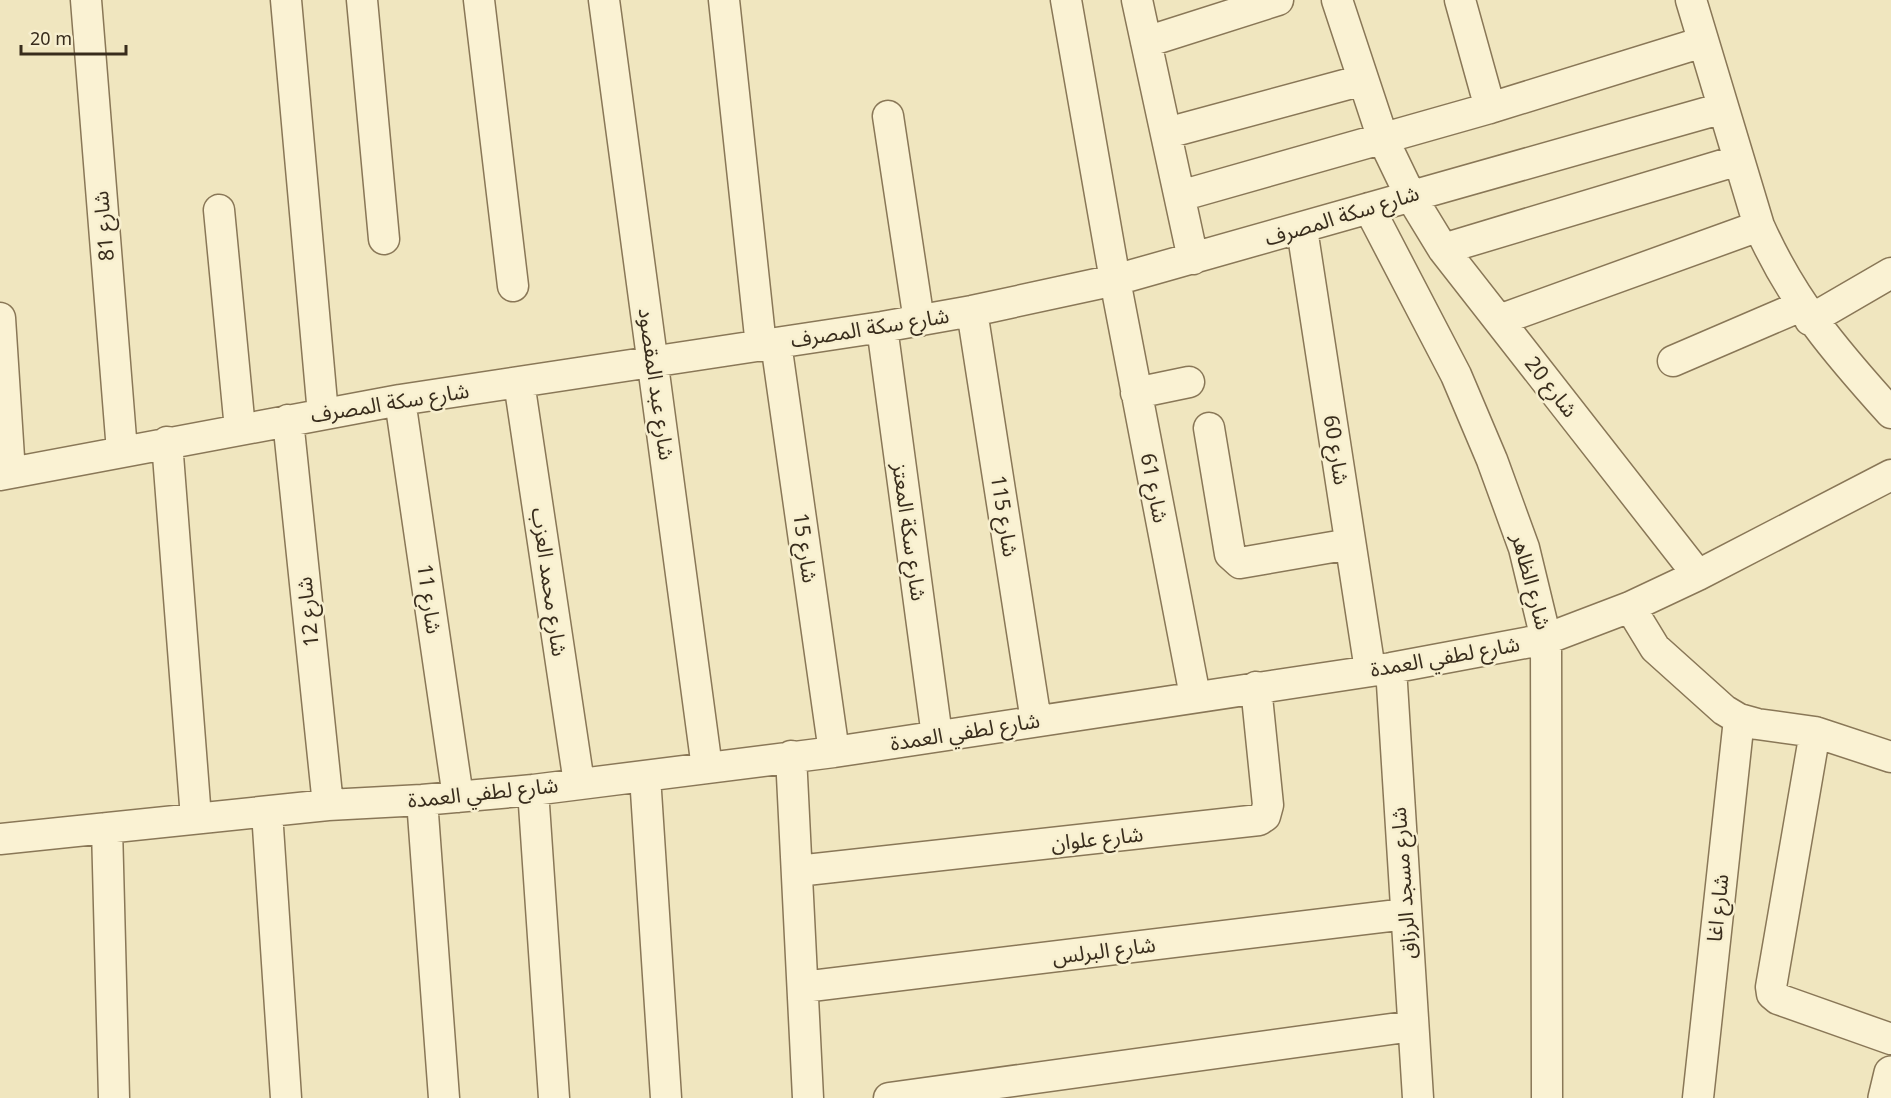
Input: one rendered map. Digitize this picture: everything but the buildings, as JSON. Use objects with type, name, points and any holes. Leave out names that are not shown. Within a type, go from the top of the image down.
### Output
[{"type":"street","name":"شارع 81","points":[[86,0],[122,451]]},
{"type":"street","points":[[286,0],[323,414]]},
{"type":"street","points":[[362,0],[384,239]]},
{"type":"street","points":[[479,0],[513,286]]},
{"type":"street","name":"شارع عبد المقصود","points":[[604,0],[707,768]]},
{"type":"street","name":"شارع 15","points":[[724,0],[768,344],[834,752]]},
{"type":"street","name":"شارع 61","points":[[1066,0],[1115,280],[1195,696]]},
{"type":"street","points":[[1137,0],[1193,259]]},
{"type":"street","points":[[1146,42],[1278,0]]},
{"type":"street","name":"شارع 20","points":[[1337,0],[1383,139],[1410,195],[1443,249],[1698,575]]},
{"type":"street","points":[[1460,0],[1490,108]]},
{"type":"street","points":[[1691,0],[1759,226],[1806,313],[1891,413]]},
{"type":"street","points":[[1180,196],[1490,108],[1703,42]]},
{"type":"street","points":[[1167,134],[1363,80]]},
{"type":"street","name":"شارع سكة المصرف","points":[[5,474],[400,400],[882,327],[972,311],[1115,280],[1193,259],[1302,229],[1410,195],[1723,108]]},
{"type":"street","points":[[888,116],[919,321]]},
{"type":"street","points":[[1443,249],[1739,160]]},
{"type":"street","name":"شارع الظاهر","points":[[1369,207],[1456,375],[1492,460],[1524,548],[1546,639],[1547,1098]]},
{"type":"street","points":[[219,210],[240,429]]},
{"type":"street","points":[[1499,320],[1759,226]]},
{"type":"street","name":"شارع 60","points":[[1302,229],[1350,544],[1380,669]]},
{"type":"street","points":[[1673,361],[1806,313],[1891,273]]},
{"type":"street","name":"شارع 115","points":[[972,311],[1036,721]]},
{"type":"street","points":[[0,318],[5,474]]},
{"type":"street","name":"شارع سكة المعتز","points":[[882,327],[937,736]]},
{"type":"street","name":"شارع محمد العزب","points":[[519,382],[579,783]]},
{"type":"street","points":[[1136,393],[1189,382]]},
{"type":"street","name":"شارع 11","points":[[400,400],[458,797]]},
{"type":"street","name":"شارع 12","points":[[288,420],[328,805]]},
{"type":"street","points":[[1209,428],[1230,554],[1235,561],[1240,564],[1350,544]]},
{"type":"street","points":[[167,442],[196,818]]},
{"type":"street","name":"شارع لطفي العمدة","points":[[0,839],[328,805],[422,800],[533,790],[834,752],[1380,669],[1546,639],[1630,607],[1698,575],[1891,476]]},
{"type":"street","points":[[1630,607],[1655,648],[1724,710],[1738,719],[1815,732],[1891,757]]},
{"type":"street","name":"شارع مسجد الرزاق","points":[[1380,669],[1406,914],[1418,1098]]},
{"type":"street","name":"شارع علوان","points":[[797,871],[1259,820],[1265,816],[1268,805],[1256,687]]},
{"type":"street","name":"شارع اغا","points":[[1698,1098],[1738,719]]},
{"type":"street","points":[[1815,732],[1771,987],[1772,994],[1778,999],[1891,1040]]},
{"type":"street","points":[[791,756],[808,1098]]},
{"type":"street","points":[[645,776],[666,1098]]},
{"type":"street","points":[[533,790],[554,1098]]},
{"type":"street","points":[[422,800],[444,1098]]},
{"type":"street","points":[[267,812],[286,1098]]},
{"type":"street","points":[[108,828],[114,1098]]},
{"type":"street","name":"شارع البرلس","points":[[803,987],[1406,914]]},
{"type":"street","points":[[889,1098],[1413,1026]]},
{"type":"street","points":[[1885,1098],[1891,1073]]}]
